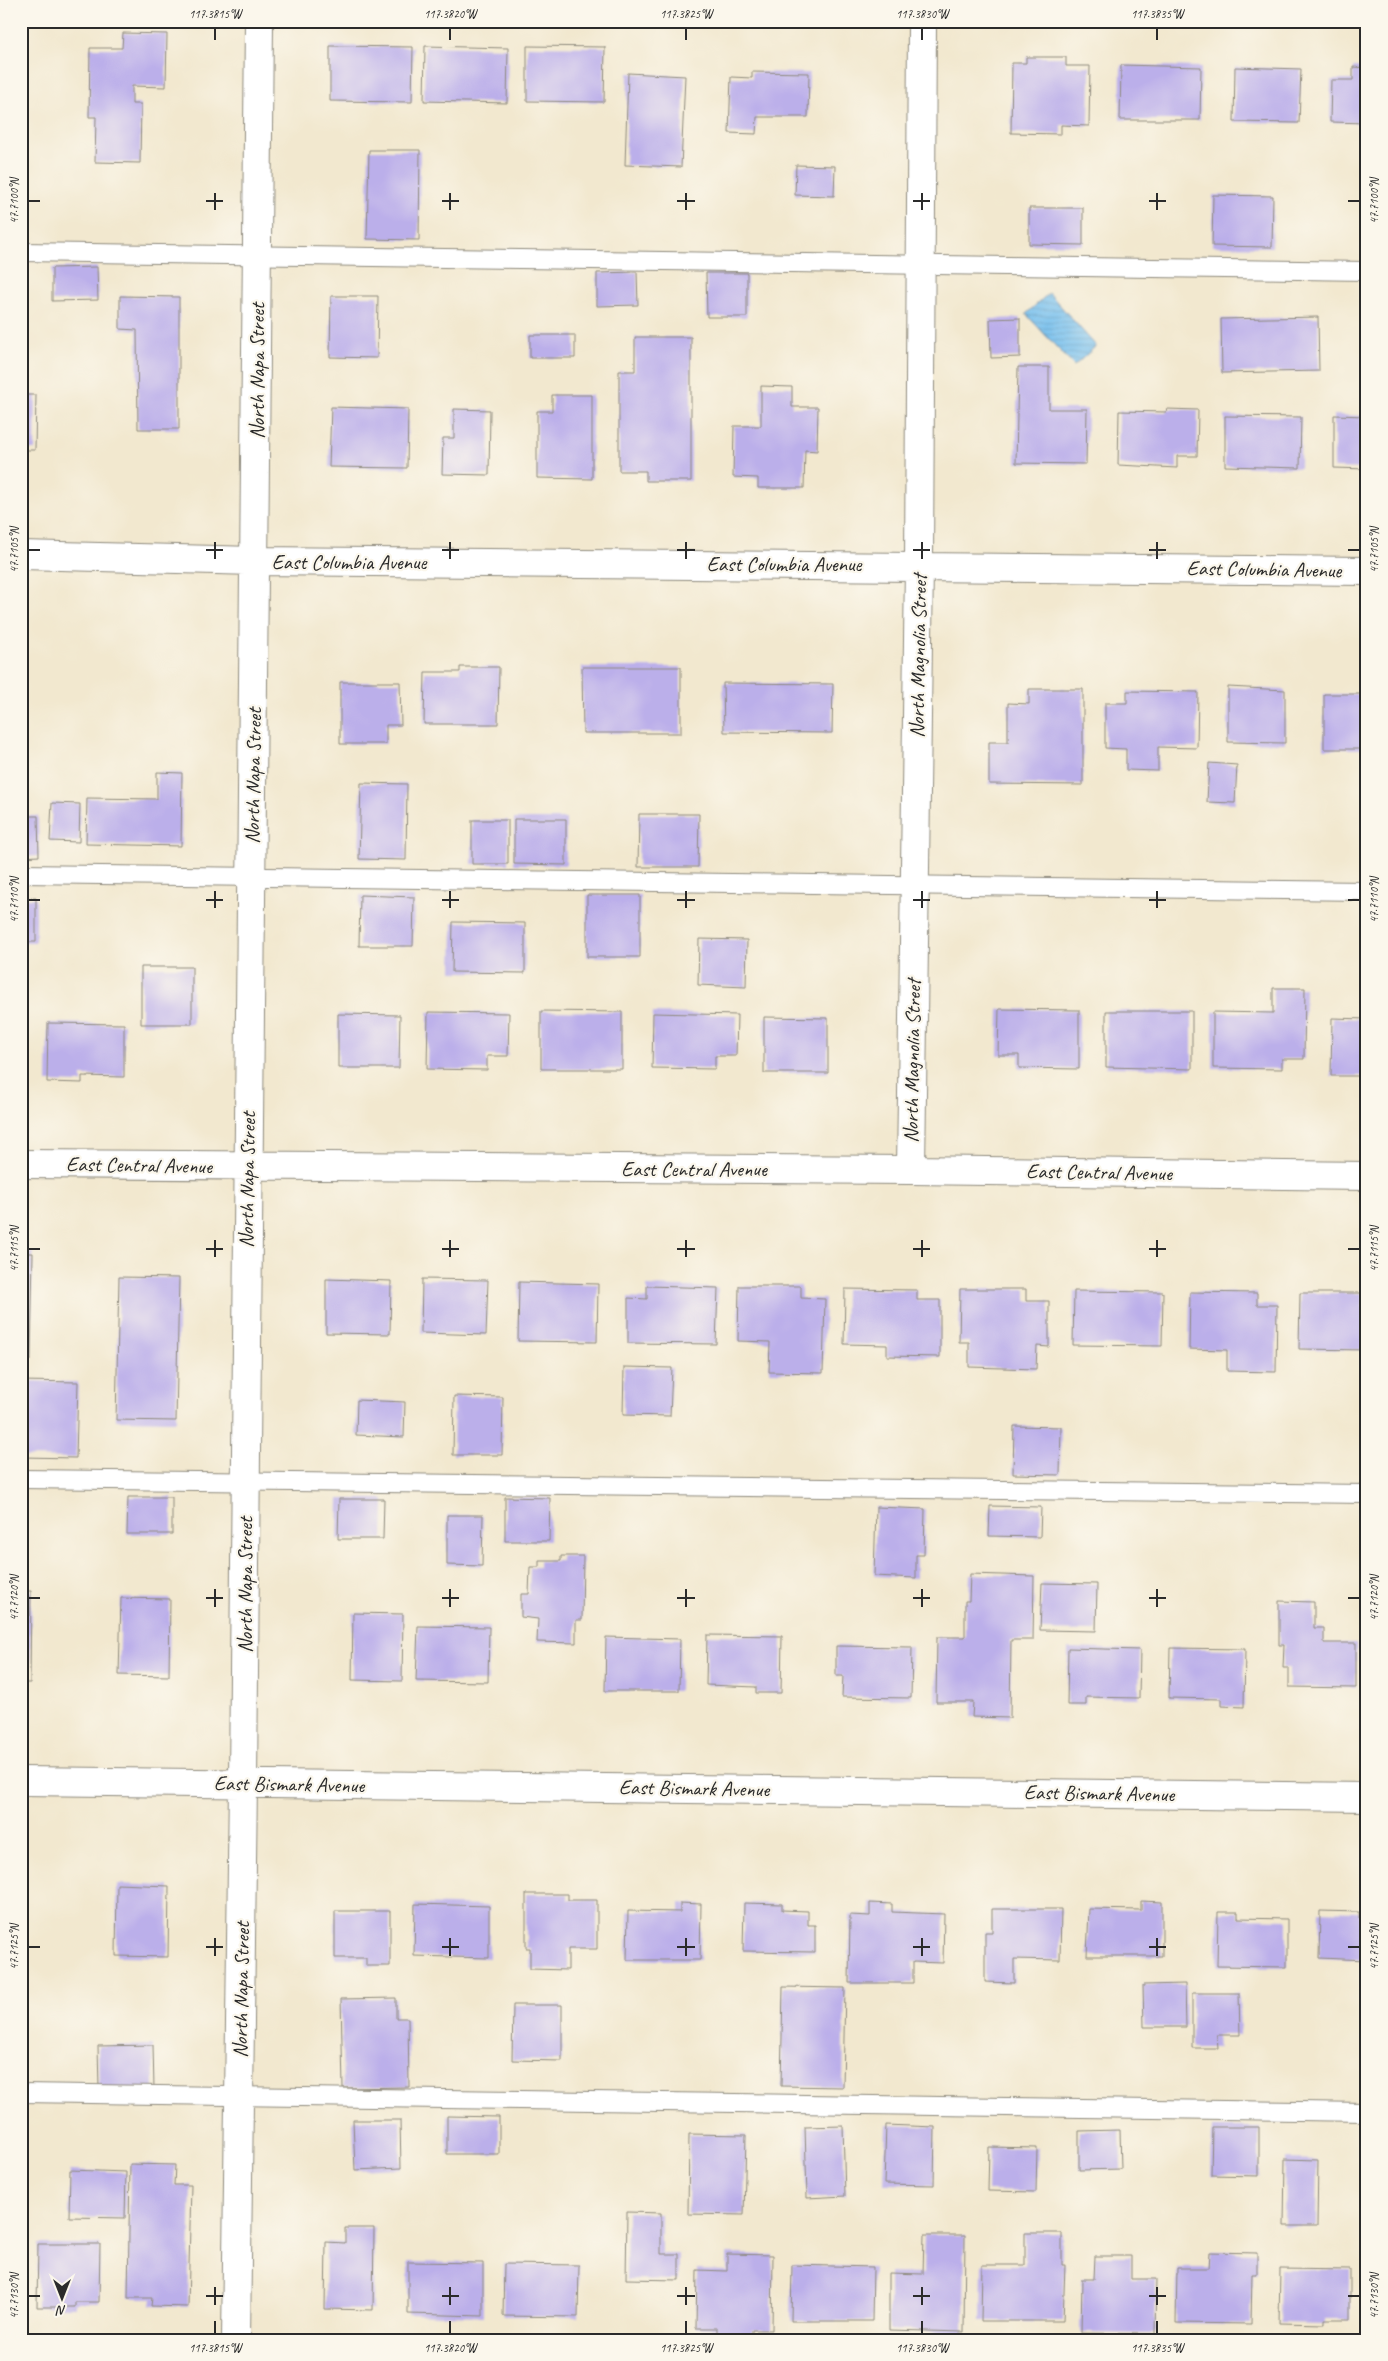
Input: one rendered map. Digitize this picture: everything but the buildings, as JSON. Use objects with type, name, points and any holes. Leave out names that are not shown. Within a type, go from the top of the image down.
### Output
[{"type":"street","name":"North Napa Street","points":[[236,2340],[259,21]]},
{"type":"street","name":"North Magnolia Street","points":[[911,1170],[919,565],[922,21]]},
{"type":"street","name":"East Columbia Avenue","points":[[21,555],[255,561],[919,565],[1367,571]]},
{"type":"street","name":"East Central Avenue","points":[[21,1164],[911,1170],[1367,1176]]},
{"type":"street","name":"East Bismark Avenue","points":[[21,1781],[1367,1796]]},
{"type":"lane","points":[[21,252],[921,263],[1367,271]]},
{"type":"lane","points":[[21,874],[251,875],[1367,891]]},
{"type":"lane","points":[[21,1479],[1367,1494]]},
{"type":"lane","points":[[21,2093],[1367,2112]]},
{"type":"water","points":[[1049,293],[1096,346],[1074,366],[1026,314]]}]
